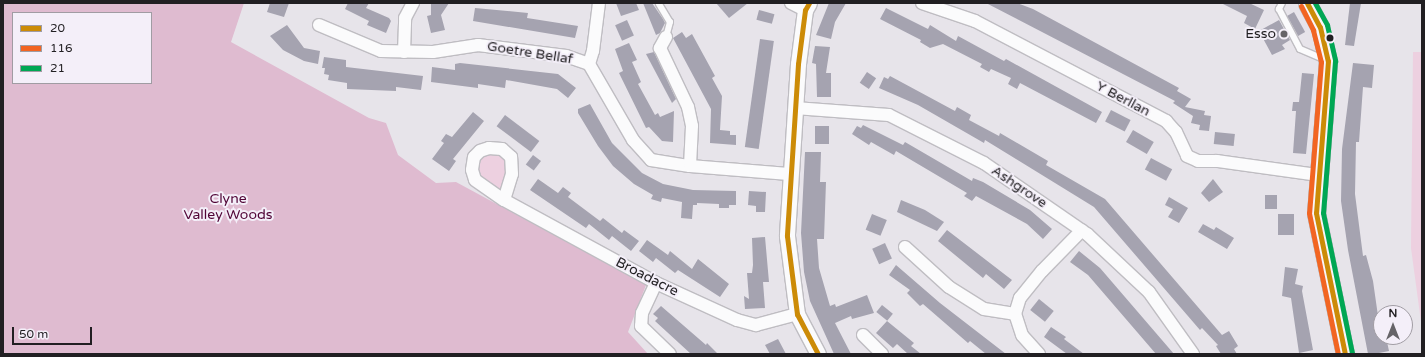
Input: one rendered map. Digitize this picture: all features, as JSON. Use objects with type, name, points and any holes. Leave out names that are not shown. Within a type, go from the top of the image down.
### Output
[{"type":"main road","points":[[1307,3],[1320,27],[1328,61],[1316,213],[1345,354]]},
{"type":"street","points":[[404,52],[405,18],[413,3]]},
{"type":"street","points":[[589,64],[593,51],[599,3]]},
{"type":"street","points":[[791,3],[807,7],[789,174],[787,236],[797,314],[818,354]]},
{"type":"street","name":"Y Berllan","points":[[922,3],[975,21],[1166,121],[1176,132],[1187,156],[1198,161],[1217,161],[1318,175]]},
{"type":"street","name":"Goetre Bellaf","points":[[317,24],[381,51],[433,52],[478,45],[566,56],[589,64],[632,140],[651,160],[690,166],[789,174]]},
{"type":"street","points":[[666,37],[660,48],[688,107],[692,126],[690,166]]},
{"type":"street","name":"Ashgrove","points":[[795,108],[889,115],[984,164],[1082,230],[1149,292],[1193,354]]},
{"type":"street","name":"Broadacre","points":[[504,200],[656,283],[737,320],[756,325],[797,314]]},
{"type":"street","points":[[1039,354],[1022,335],[1015,314],[1020,298],[1042,271],[1082,230]]},
{"type":"street","points":[[905,247],[949,288],[984,309],[1015,314]]},
{"type":"street","points":[[656,283],[642,313],[641,326],[670,354]]},
{"type":"street","points":[[863,335],[882,354]]},
{"type":"lane","points":[[1282,3],[1279,9],[1300,49],[1328,61]]},
{"type":"lane","points":[[659,4],[670,22],[666,37]]},
{"type":"shaded area","points":[[1413,52],[1422,52],[1422,329],[1411,248]]},
{"type":"shaded area","points":[[480,151],[511,157],[504,200],[475,180]]},
{"type":"green space","name":"Clyne Valley Woods","points":[[3,3],[244,3],[231,42],[369,118],[386,123],[398,155],[436,183],[456,182],[646,285],[628,332],[648,354],[3,354]]},
{"type":"building","points":[[270,3],[289,3],[284,17],[267,12]]},
{"type":"building","points":[[348,3],[369,3],[366,8],[389,18],[391,21],[386,33],[367,25],[369,21],[345,9]]},
{"type":"building","points":[[431,3],[449,3],[441,15],[445,30],[431,33],[427,16],[431,15]]},
{"type":"building","points":[[616,3],[636,3],[639,10],[621,16]]},
{"type":"building","points":[[643,3],[652,3],[665,23],[660,33],[656,35]]},
{"type":"building","points":[[716,3],[748,3],[729,18]]},
{"type":"building","points":[[829,3],[846,3],[835,22],[831,39],[816,35]]},
{"type":"building","points":[[986,3],[1017,3],[1033,9],[1179,88],[1177,91],[1191,99],[1185,107],[1205,111],[1204,115],[1211,116],[1209,131],[1199,130],[1200,125],[1191,123],[1193,116],[1173,103],[1175,101]]},
{"type":"building","points":[[1221,3],[1249,3],[1264,10],[1255,29],[1244,23],[1247,16]]},
{"type":"building","points":[[1350,3],[1361,3],[1354,46],[1345,45]]},
{"type":"building","points":[[475,8],[528,13],[527,18],[578,26],[575,38],[473,21]]},
{"type":"building","points":[[886,8],[928,29],[930,25],[956,41],[958,36],[1004,61],[1006,59],[1102,112],[1096,123],[1020,83],[1017,89],[1008,84],[1011,78],[991,69],[989,72],[980,67],[982,64],[943,44],[930,48],[920,42],[921,40],[880,19]]},
{"type":"building","points":[[759,10],[774,14],[772,24],[756,20]]},
{"type":"building","points":[[1294,12],[1305,32],[1298,36],[1287,16]]},
{"type":"building","points":[[627,20],[634,36],[622,41],[615,25]]},
{"type":"building","points":[[1279,20],[1290,40],[1282,45],[1285,49],[1272,55],[1259,31]]},
{"type":"building","points":[[287,25],[304,48],[320,51],[318,64],[304,61],[283,50],[270,36]]},
{"type":"building","points":[[682,32],[686,38],[692,34],[715,76],[712,78],[722,96],[720,130],[730,131],[730,135],[736,135],[736,145],[710,143],[711,109],[673,38]]},
{"type":"building","points":[[760,39],[774,41],[759,149],[745,147]]},
{"type":"building","points":[[629,43],[637,60],[632,62],[641,82],[638,84],[655,115],[658,113],[660,117],[674,111],[673,142],[662,141],[649,127],[646,128],[619,73],[623,71],[615,49]]},
{"type":"building","points":[[815,46],[830,47],[826,73],[831,73],[831,97],[817,97],[816,64],[812,63]]},
{"type":"building","points":[[654,52],[676,99],[672,103],[646,54]]},
{"type":"building","points":[[324,57],[346,60],[346,67],[423,76],[421,90],[396,87],[396,91],[347,89],[347,83],[328,80],[329,75],[324,74],[325,68],[322,68]]},
{"type":"building","points":[[460,63],[558,74],[576,88],[568,98],[557,89],[506,80],[505,88],[478,84],[478,88],[431,82],[432,67],[455,70],[455,64]]},
{"type":"building","points":[[1353,63],[1374,65],[1372,88],[1363,87],[1359,142],[1356,142],[1355,194],[1363,256],[1366,255],[1373,281],[1376,305],[1373,305],[1373,345],[1388,345],[1389,351],[1374,354],[1368,354],[1348,250],[1341,201],[1342,149]]},
{"type":"building","points":[[867,72],[876,78],[869,89],[860,83]]},
{"type":"building","points":[[1302,73],[1314,74],[1306,154],[1293,153],[1296,111],[1292,111],[1293,102],[1299,102]]},
{"type":"building","points":[[890,76],[955,111],[957,107],[971,115],[969,120],[999,136],[1000,133],[1048,161],[1046,165],[1105,199],[1222,335],[1229,331],[1238,346],[1234,349],[1237,354],[1221,354],[1216,346],[1218,345],[1202,328],[1200,330],[1094,207],[985,140],[984,143],[918,105],[879,88],[884,77],[888,79]]},
{"type":"building","points":[[590,104],[612,143],[642,173],[663,184],[693,190],[736,191],[736,205],[729,205],[729,208],[719,208],[719,204],[697,203],[697,205],[693,205],[692,219],[681,218],[682,202],[662,198],[661,202],[651,199],[653,195],[634,184],[613,166],[598,146],[578,113],[578,109]]},
{"type":"building","points":[[1111,110],[1131,120],[1125,132],[1105,122]]},
{"type":"building","points":[[473,112],[484,121],[453,159],[456,161],[449,171],[432,159],[444,143],[441,141],[446,134],[452,137]]},
{"type":"building","points":[[505,115],[539,141],[531,152],[497,126]]},
{"type":"building","points":[[863,125],[903,145],[905,142],[972,181],[973,178],[983,182],[1030,210],[1052,229],[1043,239],[1027,224],[976,196],[972,201],[964,196],[967,193],[896,151],[894,155],[871,142],[869,145],[852,134],[857,126],[861,128]]},
{"type":"building","points":[[815,126],[829,126],[829,144],[815,144]]},
{"type":"building","points":[[1133,130],[1154,142],[1147,154],[1126,142]]},
{"type":"building","points":[[1215,132],[1235,134],[1234,146],[1214,144]]},
{"type":"building","points":[[805,152],[821,152],[820,182],[826,182],[824,239],[817,239],[819,268],[830,306],[835,304],[836,307],[867,295],[874,313],[852,319],[851,316],[835,323],[851,354],[834,354],[810,301],[804,272],[801,233]]},
{"type":"building","points":[[533,155],[541,161],[534,171],[526,165]]},
{"type":"building","points":[[1151,158],[1172,169],[1166,181],[1145,169]]},
{"type":"building","points":[[538,179],[558,193],[563,187],[571,193],[568,197],[600,221],[603,218],[622,233],[624,230],[639,241],[631,251],[612,236],[609,240],[589,224],[586,228],[530,190]]},
{"type":"building","points":[[1213,179],[1223,192],[1209,202],[1201,193]]},
{"type":"building","points":[[749,191],[766,192],[765,212],[756,212],[756,206],[748,205]]},
{"type":"building","points":[[1265,195],[1277,195],[1277,209],[1265,209]]},
{"type":"building","points":[[1169,197],[1188,208],[1179,223],[1168,217],[1173,209],[1165,205]]},
{"type":"building","points":[[901,200],[925,210],[944,222],[937,231],[897,212]]},
{"type":"building","points":[[872,214],[887,220],[880,236],[866,230]]},
{"type":"building","points":[[1278,214],[1294,214],[1294,235],[1278,235]]},
{"type":"building","points":[[1203,224],[1214,230],[1216,227],[1234,238],[1227,249],[1198,232]]},
{"type":"building","points":[[947,230],[1012,280],[1004,289],[986,274],[983,278],[938,241]]},
{"type":"building","points":[[765,237],[769,282],[763,282],[765,308],[745,309],[744,296],[749,299],[747,273],[752,273],[753,265],[752,238]]},
{"type":"building","points":[[647,240],[668,255],[670,251],[692,269],[698,259],[729,284],[720,297],[678,270],[675,273],[656,258],[653,262],[639,251]]},
{"type":"building","points":[[885,243],[892,259],[879,264],[872,249]]},
{"type":"building","points":[[1079,251],[1100,268],[1174,354],[1156,354],[1088,275],[1070,262]]},
{"type":"building","points":[[896,265],[940,303],[1006,354],[986,354],[970,341],[968,343],[923,304],[920,306],[907,293],[910,290],[889,275]]},
{"type":"building","points":[[1285,267],[1298,269],[1295,284],[1303,286],[1302,291],[1313,350],[1299,353],[1291,298],[1282,296]]},
{"type":"building","points":[[1039,299],[1054,311],[1045,322],[1030,310]]},
{"type":"building","points":[[882,305],[893,314],[887,321],[876,312]]},
{"type":"building","points":[[661,306],[706,345],[707,343],[718,354],[691,354],[655,321],[658,318],[653,314]]},
{"type":"building","points":[[887,321],[914,343],[911,346],[921,354],[908,354],[897,344],[893,348],[876,333]]},
{"type":"building","points":[[1051,327],[1066,337],[1064,339],[1084,354],[1067,354],[1044,337]]},
{"type":"building","points":[[778,339],[786,354],[770,354],[765,345]]},
{"type":"transit line","name":"20","points":[[809,3],[805,10],[798,64],[787,236],[797,314],[818,354]]},
{"type":"transit line","name":"20","points":[[1307,3],[1320,27],[1328,61],[1316,213],[1345,354]]},
{"type":"transit line","name":"21","points":[[1315,3],[1327,25],[1335,61],[1323,213],[1352,353]]},
{"type":"transit line","name":"116","points":[[1301,6],[1313,30],[1321,62],[1309,213],[1338,354]]},
{"type":"place","name":"Esso","points":[[1284,34]]}]
